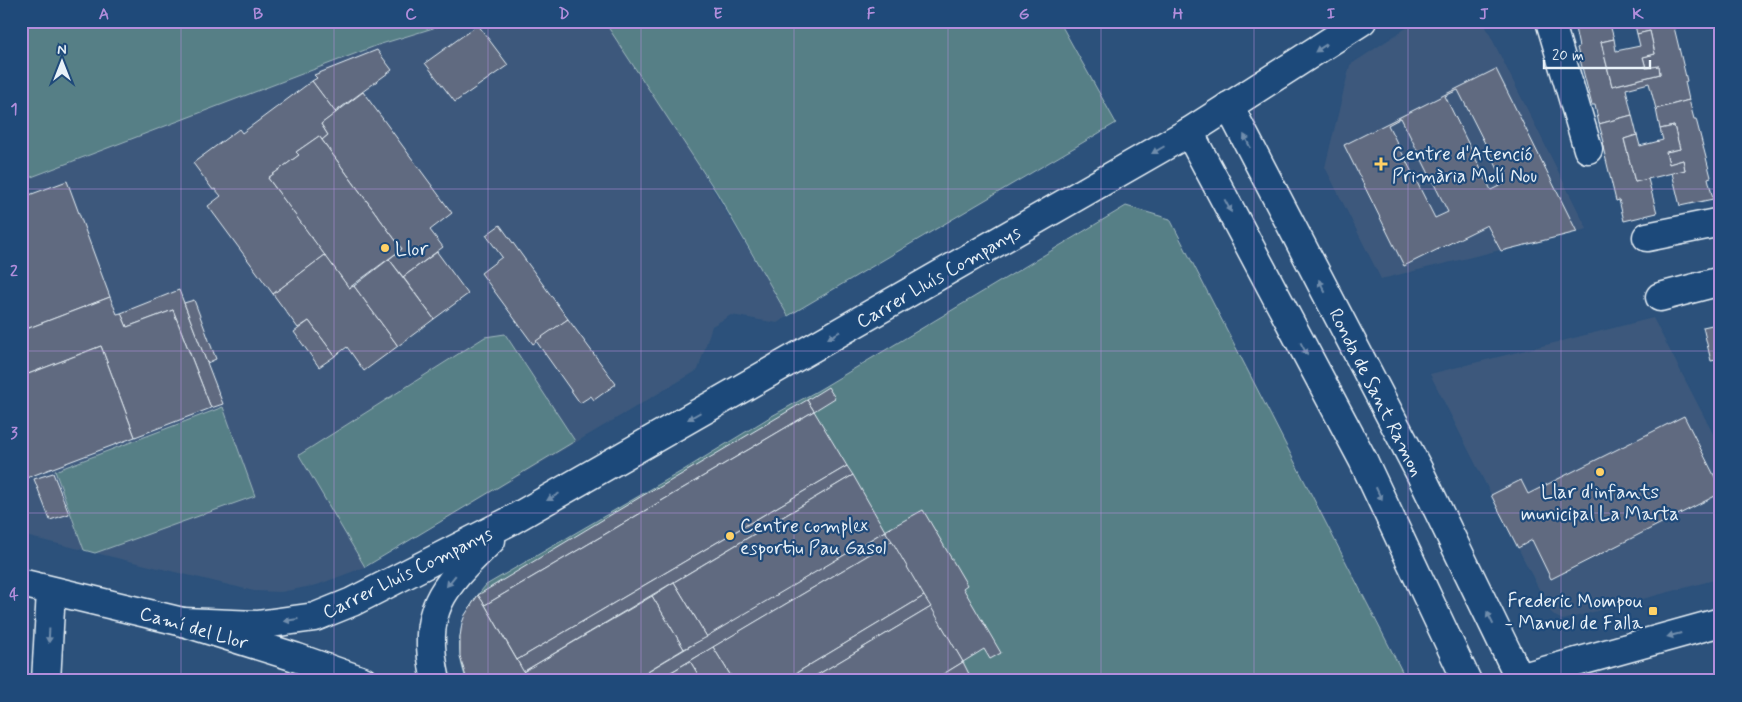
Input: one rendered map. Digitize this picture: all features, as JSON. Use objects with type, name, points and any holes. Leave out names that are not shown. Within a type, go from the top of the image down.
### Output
[{"type":"street","name":"Carrer Lluís Companys","points":[[183,622],[257,625],[315,616],[352,602],[510,521],[1189,132],[1362,21]]},
{"type":"street","points":[[1550,21],[1588,149]]},
{"type":"street","name":"Ronda de Sant Ramon","points":[[1229,106],[1419,471],[1519,680]]},
{"type":"street","points":[[1189,132],[1363,460],[1467,681]]},
{"type":"street","points":[[1647,238],[1721,222]]},
{"type":"street","points":[[1660,297],[1721,281]]},
{"type":"street","name":"Carrer Lluís Companys","points":[[436,681],[431,652],[431,625],[437,605],[444,590],[460,571],[510,521]]},
{"type":"street","name":"Camí del Llor","points":[[21,584],[183,622],[295,656],[363,681]]},
{"type":"street","points":[[46,681],[51,591]]},
{"type":"street","points":[[1519,680],[1721,622]]},
{"type":"shaded area","name":"Llor","points":[[456,21],[613,21],[788,316],[777,323],[731,315],[712,326],[698,370],[365,567],[317,585],[281,592],[254,591],[21,535],[21,181],[378,45]]},
{"type":"shaded area","points":[[1417,21],[1483,21],[1587,229],[1381,279],[1325,167],[1350,65]]},
{"type":"shaded area","name":"Llar d'infants municipal La Marta","points":[[1653,318],[1721,449],[1721,576],[1718,579],[1563,620],[1550,611],[1430,374]]},
{"type":"green space","points":[[21,21],[456,21],[378,45],[21,181]]},
{"type":"green space","points":[[604,21],[1059,21],[1116,123],[788,316],[717,193]]},
{"type":"green space","points":[[1126,206],[1170,219],[1407,681],[467,681],[460,654],[461,630],[470,607],[486,585],[682,471]]},
{"type":"green space","points":[[505,334],[575,441],[365,567],[299,455],[485,337]]},
{"type":"green space","points":[[223,407],[255,496],[95,553],[84,550],[55,471]]},
{"type":"building","points":[[1573,21],[1601,21],[1575,28]]},
{"type":"building","points":[[1601,21],[1609,21],[1614,39],[1601,42],[1612,86],[1660,74],[1659,66],[1646,68],[1643,57],[1655,54],[1650,31],[1637,34],[1634,21],[1670,21],[1670,24],[1673,23],[1687,81],[1685,82],[1689,100],[1656,109],[1649,83],[1626,89],[1632,115],[1599,124],[1577,48],[1579,47],[1575,28]]},
{"type":"building","points":[[478,25],[508,65],[455,102],[425,63]]},
{"type":"building","points":[[1650,31],[1655,54],[1643,57],[1646,68],[1659,66],[1660,74],[1612,86],[1601,42],[1614,39],[1616,51],[1640,46],[1637,34]]},
{"type":"building","points":[[377,50],[392,70],[335,112],[312,81],[317,78],[314,75]]},
{"type":"building","name":"Centre d'Atenció Primària Molí Nou","points":[[1496,69],[1577,232],[1501,251],[1487,225],[1404,266],[1344,145]],"holes":[[[1458,90],[1505,183],[1491,190],[1445,96]],[[1401,118],[1448,212],[1435,218],[1388,125]]]},
{"type":"building","points":[[312,81],[336,113],[321,124],[328,135],[322,140],[319,136],[296,152],[299,155],[268,178],[325,255],[273,294],[208,206],[221,196],[215,189],[213,190],[193,163],[239,129],[242,133]]},
{"type":"building","points":[[363,92],[452,213],[430,230],[443,247],[403,277],[389,259],[402,249],[322,140],[328,135],[321,124]]},
{"type":"building","points":[[1689,100],[1694,119],[1696,119],[1711,177],[1708,178],[1713,199],[1680,206],[1672,173],[1685,170],[1683,160],[1669,164],[1666,152],[1680,149],[1674,126],[1660,129],[1656,109]]},
{"type":"building","points":[[1632,115],[1637,135],[1624,139],[1635,182],[1648,179],[1657,213],[1624,221],[1619,200],[1616,201],[1599,124]]},
{"type":"building","points":[[1674,126],[1680,149],[1666,152],[1669,164],[1683,160],[1685,170],[1635,182],[1624,139],[1637,135],[1640,146],[1663,140],[1660,129]]},
{"type":"building","points":[[319,136],[402,249],[349,288],[268,178],[299,155],[296,152]]},
{"type":"building","points":[[67,181],[110,297],[21,331],[21,198]]},
{"type":"building","points":[[500,225],[568,319],[533,344],[481,273],[502,257],[486,235]]},
{"type":"building","points":[[437,252],[468,294],[434,319],[403,277]]},
{"type":"building","points":[[325,255],[349,288],[354,286],[398,346],[364,371],[347,347],[335,356],[309,321],[298,328],[273,294]]},
{"type":"building","points":[[389,259],[434,319],[398,346],[354,286]]},
{"type":"building","points":[[179,290],[223,404],[211,408],[173,310],[127,327],[121,313]]},
{"type":"building","points":[[110,297],[117,314],[121,313],[127,327],[173,310],[211,408],[135,437],[101,346],[23,376],[21,372],[21,331]]},
{"type":"building","points":[[194,300],[216,359],[207,363],[184,303]]},
{"type":"building","points":[[568,319],[616,384],[594,400],[591,396],[580,403],[536,341]]},
{"type":"building","points":[[309,321],[335,356],[319,367],[294,332]]},
{"type":"building","points":[[1721,323],[1721,359],[1711,361],[1703,327]]},
{"type":"building","points":[[101,346],[135,437],[21,480],[21,372],[23,376]]},
{"type":"building","points":[[828,387],[835,398],[814,411],[807,400]]},
{"type":"building","points":[[807,400],[814,411],[485,605],[478,595],[642,496]]},
{"type":"building","points":[[814,411],[847,466],[517,660],[485,605]]},
{"type":"building","points":[[1684,416],[1721,489],[1721,493],[1551,579],[1532,540],[1518,548],[1491,495],[1521,480],[1528,494]]},
{"type":"building","points":[[847,466],[853,475],[523,672],[517,660]]},
{"type":"building","points":[[53,473],[69,514],[50,520],[34,479]]},
{"type":"building","points":[[853,475],[885,531],[707,637],[674,582]]},
{"type":"building","points":[[923,510],[967,585],[963,588],[1001,653],[990,659],[984,649],[963,662],[885,531]]},
{"type":"building","points":[[885,531],[892,541],[656,681],[631,681]]},
{"type":"building","points":[[892,541],[924,596],[783,681],[734,681],[713,647]]},
{"type":"building","points":[[674,582],[707,637],[684,649],[652,596]]},
{"type":"building","points":[[478,595],[529,681],[467,681],[460,656],[460,637],[465,615]]},
{"type":"building","points":[[652,596],[684,649],[631,681],[529,681],[523,672]]},
{"type":"building","points":[[924,596],[931,607],[807,681],[783,681]]},
{"type":"building","points":[[931,607],[963,662],[932,681],[807,681]]},
{"type":"building","points":[[713,647],[734,681],[702,681],[690,661]]},
{"type":"building","points":[[690,661],[702,681],[656,681]]},
{"type":"building","points":[[963,662],[969,674],[956,681],[932,681]]},
{"type":"building","points":[[969,674],[973,681],[956,681]]},
{"type":"building","points":[[81,675],[104,675],[104,681],[81,681]]},
{"type":"building","points":[[114,676],[159,678],[159,681],[113,681]]},
{"type":"place","name":"Centre d'Atenció Primària Molí Nou","points":[[1381,164]]},
{"type":"place","name":"Llor","points":[[385,248]]},
{"type":"place","name":"Llar d'infants municipal La Marta","points":[[1600,472]]},
{"type":"place","name":"Centre complex esportiu Pau Gasol","points":[[730,536]]},
{"type":"place","name":"Frederic Mompou - Manuel de Falla","points":[[1653,611]]}]
